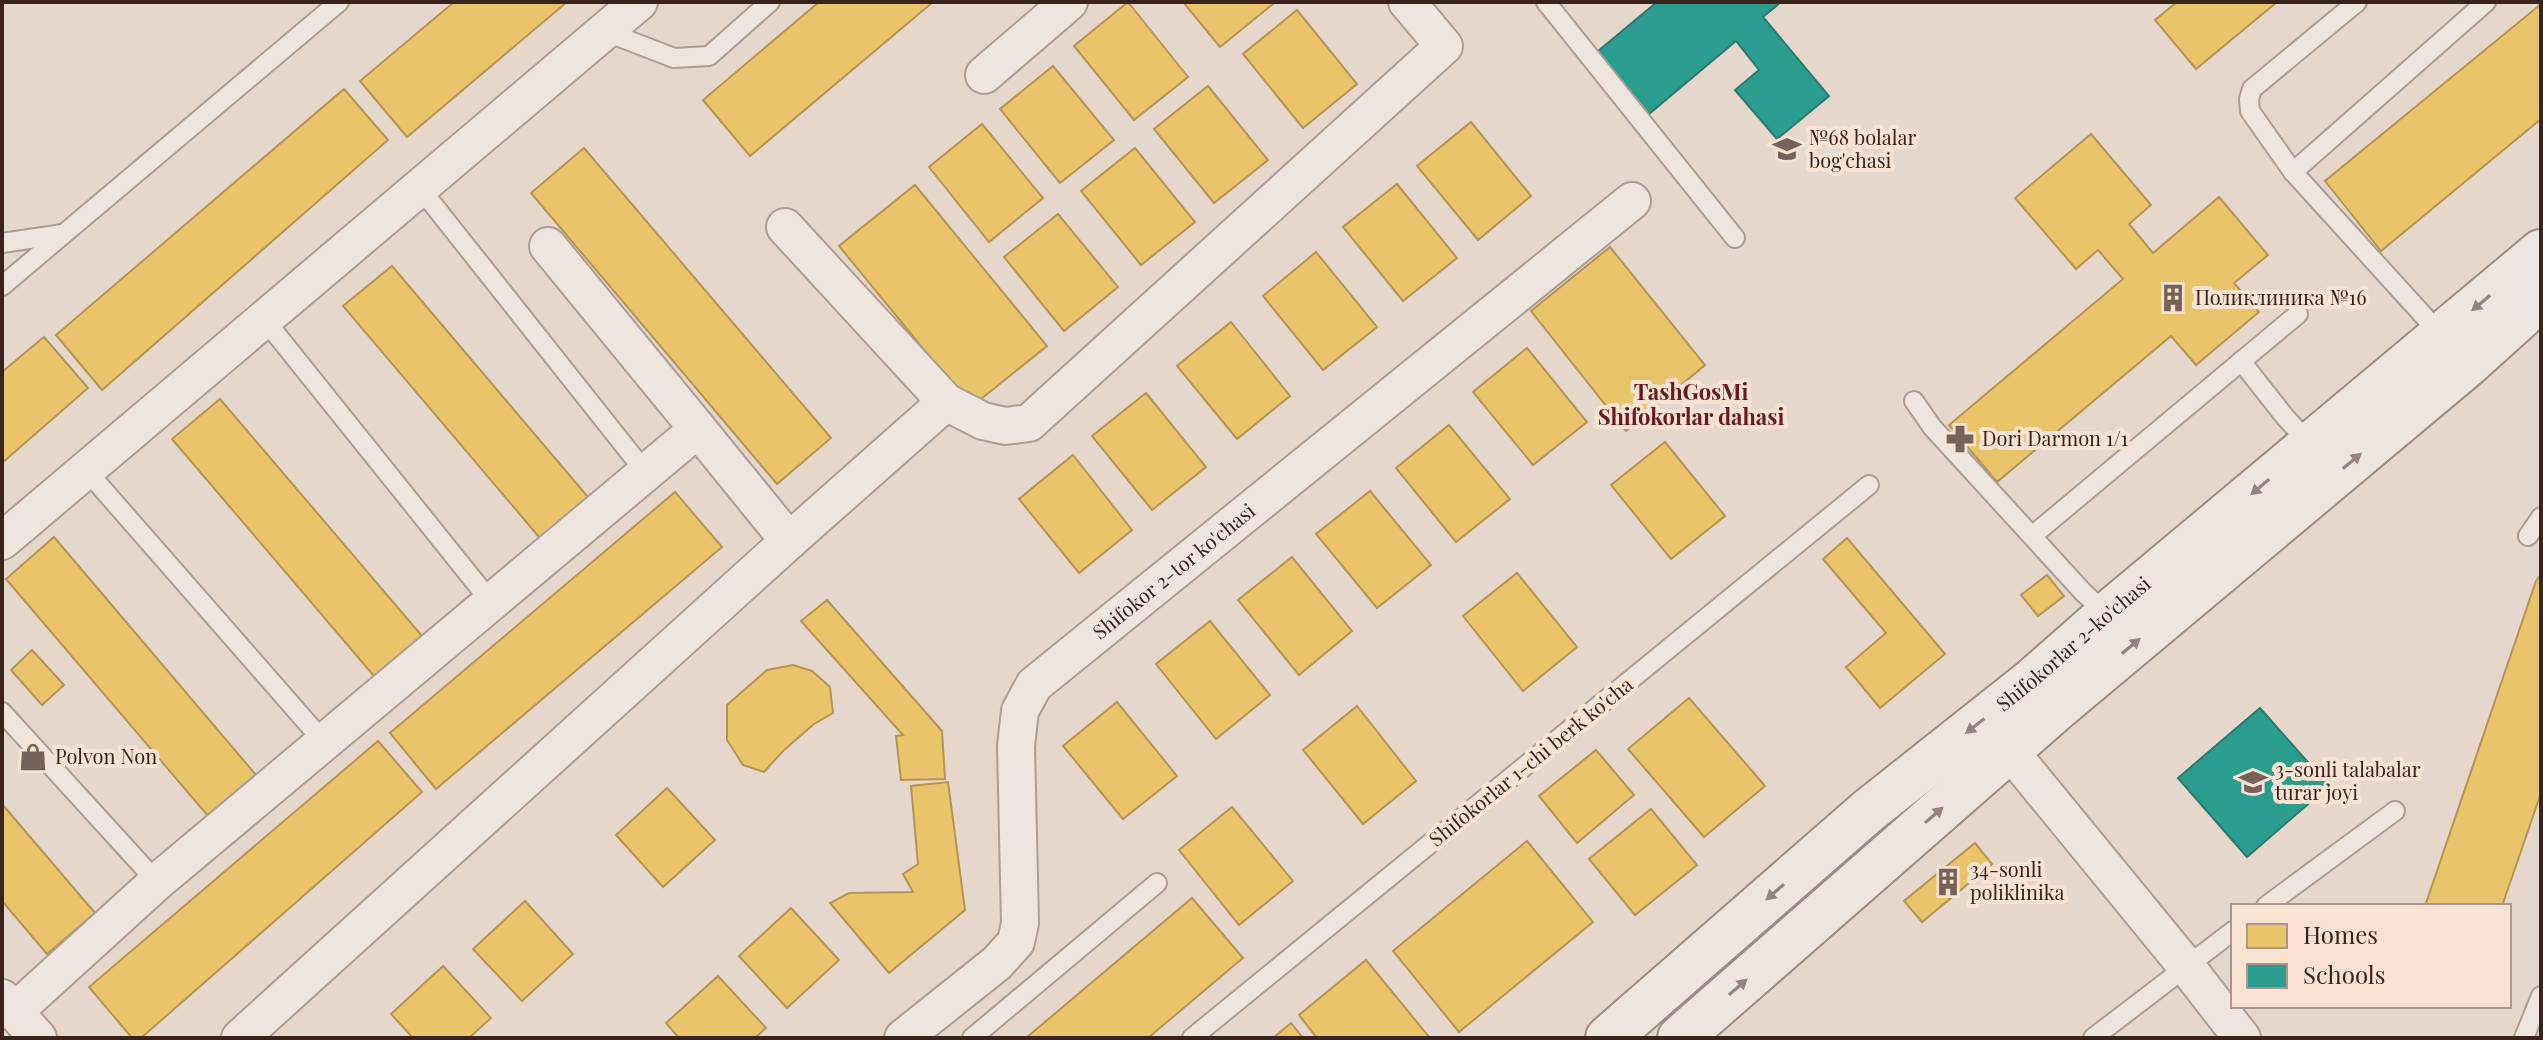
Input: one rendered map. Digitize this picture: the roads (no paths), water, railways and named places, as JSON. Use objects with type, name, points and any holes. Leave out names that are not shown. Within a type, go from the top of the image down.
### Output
[{"type":"street","points":[[2,541],[639,2]]},
{"type":"street","points":[[984,75],[1069,2]]},
{"type":"street","points":[[785,227],[946,402],[983,421],[1005,426],[1029,423],[1444,46],[1407,2]]},
{"type":"street","name":"Shifokor 2-tor ko'chasi","points":[[920,1033],[1016,942],[1020,923],[1016,746],[1020,711],[1034,685],[1632,201]]},
{"type":"street","points":[[548,246],[789,541]]},
{"type":"street","name":"Shifokorlar 2-ko'chasi","points":[[1680,1038],[2009,750],[2455,350],[2541,252]]},
{"type":"street","name":"Shifokorlar 2-ko'chasi","points":[[1608,1038],[1868,811],[2032,681],[2310,444],[2541,298]]},
{"type":"street","points":[[240,1038],[946,402]]},
{"type":"street","points":[[38,1038],[8,1005],[698,429]]},
{"type":"street","points":[[2009,750],[2242,1038]]},
{"type":"lane","points":[[2,286],[339,2]]},
{"type":"lane","points":[[604,31],[674,58],[709,56],[770,2]]},
{"type":"lane","points":[[1546,2],[1735,238]]},
{"type":"lane","points":[[2357,2],[2252,89],[2250,111],[2293,172],[2455,350]]},
{"type":"lane","points":[[2293,172],[2486,2]]},
{"type":"lane","points":[[420,188],[646,473]]},
{"type":"lane","points":[[2,243],[64,234]]},
{"type":"lane","points":[[2032,536],[2298,314]]},
{"type":"lane","points":[[264,319],[491,602]]},
{"type":"lane","points":[[2241,361],[2310,444]]},
{"type":"lane","points":[[1914,401],[1932,427],[2107,615]]},
{"type":"lane","points":[[86,470],[324,742]]},
{"type":"lane","name":"Shifokorlar 1-chi berk ko'cha","points":[[1192,1038],[1869,485]]},
{"type":"lane","points":[[2528,536],[2541,517]]},
{"type":"lane","points":[[2,712],[157,882]]},
{"type":"lane","points":[[2269,904],[2395,811]]},
{"type":"lane","points":[[972,1038],[1157,883]]},
{"type":"lane","points":[[2093,1038],[2231,932]]},
{"type":"lane","points":[[2524,1038],[2541,996]]},
{"type":"place","name":"№68 bolalar bog'chasi","points":[[1787,149]]},
{"type":"place","name":"Поликлиника №16","points":[[2173,298]]},
{"type":"place","name":"Dori Darmon 1/1","points":[[1960,439]]},
{"type":"place","name":"Polvon Non","points":[[33,757]]},
{"type":"place","name":"3-sonli talabalar turar joyi","points":[[2253,782]]},
{"type":"place","name":"34-sonli poliklinika","points":[[1948,882]]},
{"type":"district","name":"TashGosMi Shifokorlar dahasi","points":[[1691,404]]}]
